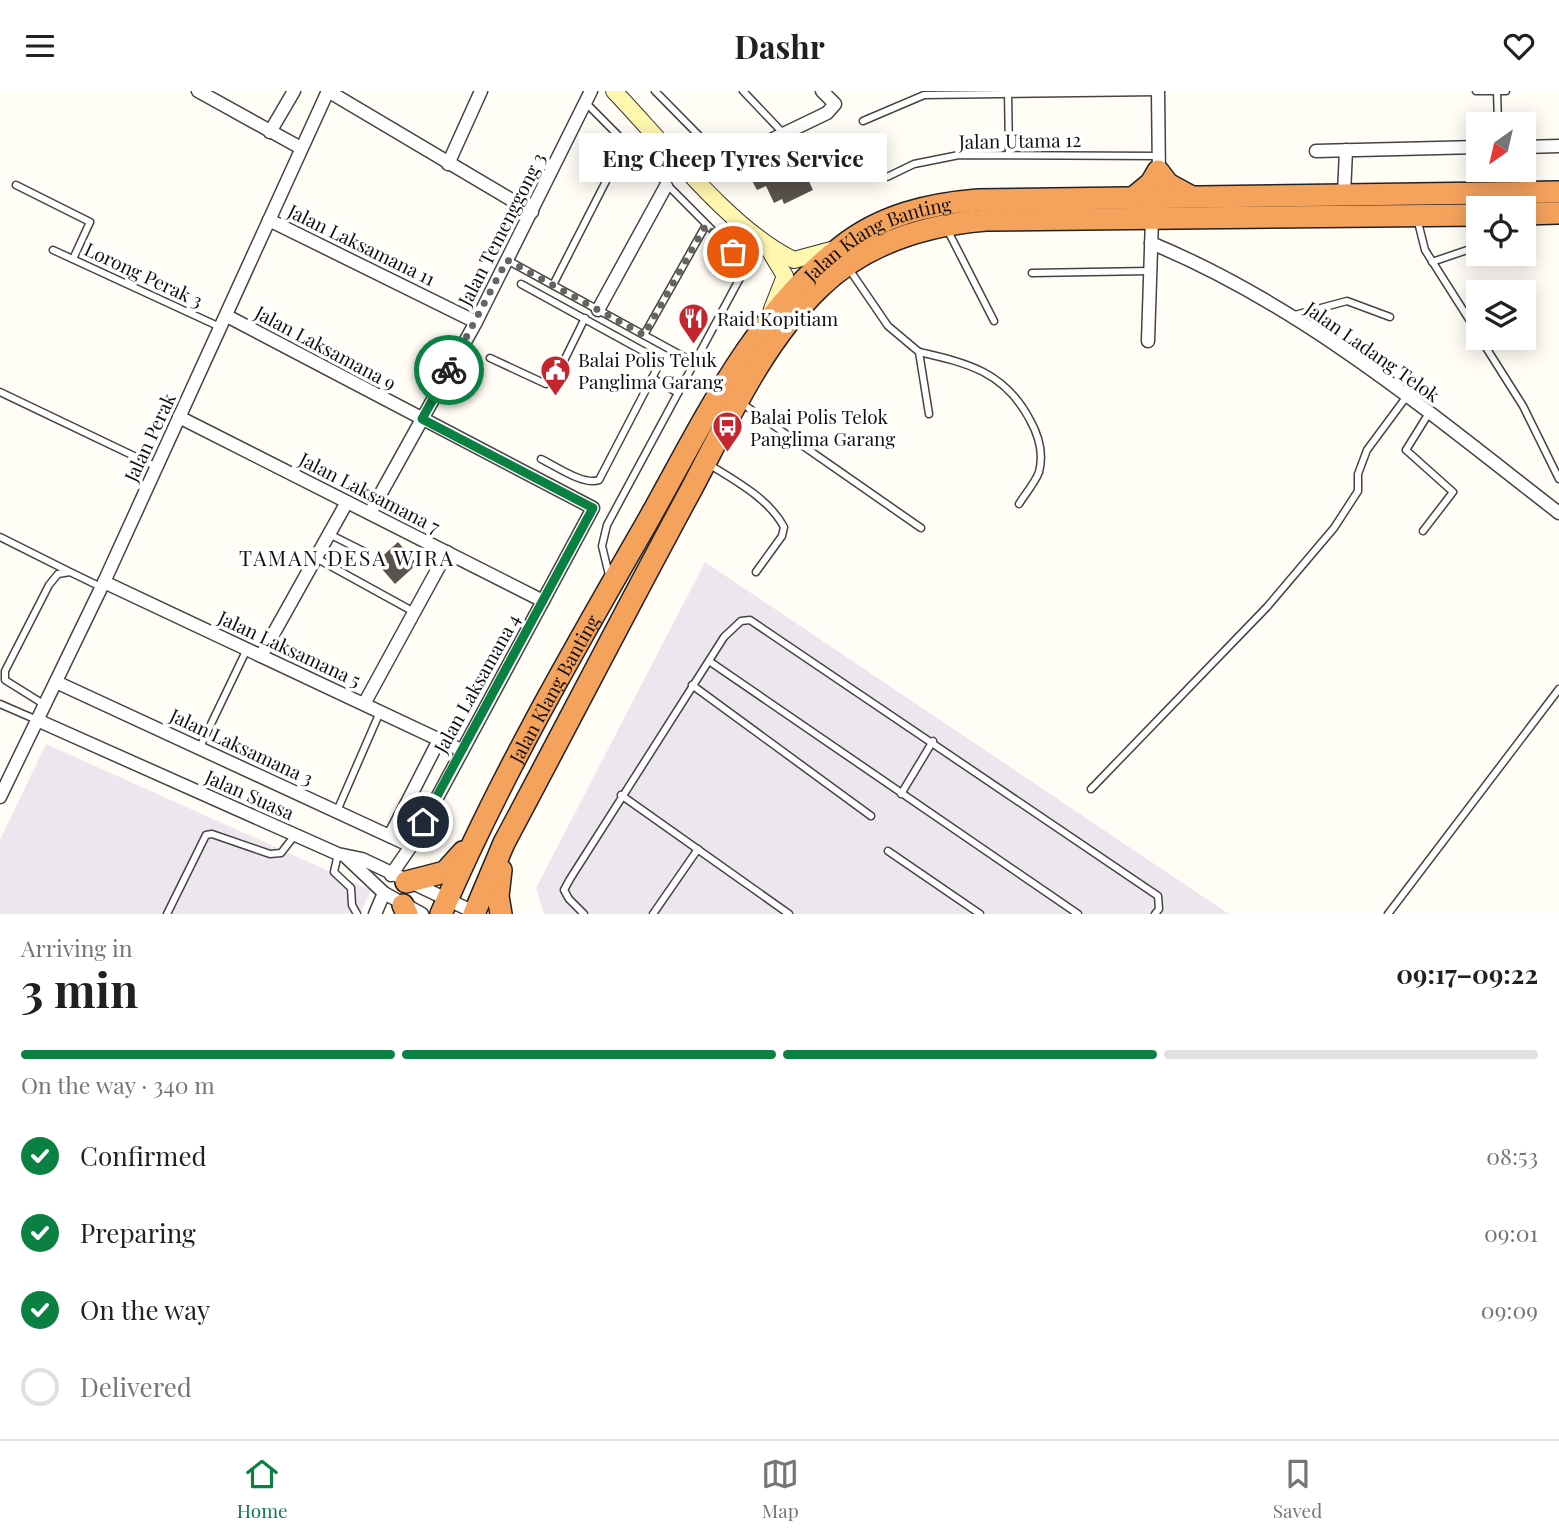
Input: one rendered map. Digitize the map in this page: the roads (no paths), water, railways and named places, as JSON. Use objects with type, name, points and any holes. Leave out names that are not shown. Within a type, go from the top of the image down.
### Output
[{"type":"highway","points":[[1158,164],[1168,184],[1194,197]]},
{"type":"highway","points":[[1133,198],[1152,183],[1158,164]]},
{"type":"highway","name":"Jalan Klang Banting","points":[[476,913],[504,843],[739,401],[772,347],[801,307],[845,255],[886,220],[940,203],[978,199],[1559,193]]},
{"type":"highway","points":[[1536,214],[1559,213]]},
{"type":"highway","name":"Jalan Klang Banting","points":[[444,907],[484,818],[727,381],[766,321],[808,275],[845,255],[897,237],[944,224],[986,220],[1466,215]]},
{"type":"highway","points":[[399,878],[432,878],[452,867],[484,818]]},
{"type":"highway","points":[[501,914],[498,896],[504,843]]},
{"type":"street","points":[[198,91],[301,148]]},
{"type":"street","points":[[270,132],[294,91]]},
{"type":"street","points":[[328,91],[532,212]]},
{"type":"street","name":"Jalan Perak","points":[[0,797],[157,467],[328,91]]},
{"type":"street","points":[[448,164],[481,91]]},
{"type":"street","points":[[614,91],[698,180],[766,245],[785,276],[766,321]]},
{"type":"street","points":[[698,180],[725,162],[827,113],[835,104],[822,91]]},
{"type":"street","points":[[1158,92],[1160,198],[1168,208],[1198,219]]},
{"type":"street","name":"Jalan Temenggong 3","points":[[370,513],[476,322],[589,97]]},
{"type":"street","points":[[1536,146],[1559,146]]},
{"type":"street","points":[[1316,151],[1466,148]]},
{"type":"street","points":[[1344,194],[1346,150]]},
{"type":"street","points":[[598,310],[666,186]]},
{"type":"street","points":[[1148,341],[1152,219]]},
{"type":"street","name":"Jalan Laksamana 11","points":[[269,220],[476,322]]},
{"type":"street","name":"Jalan Ladang Telok","points":[[1151,243],[1204,265],[1289,316],[1407,396],[1559,513]]},
{"type":"street","points":[[766,245],[794,260],[845,255]]},
{"type":"street","name":"Jalan Laksamana 9","points":[[224,322],[422,419],[593,508]]},
{"type":"street","name":"Jalan Laksamana 7","points":[[179,417],[543,601]]},
{"type":"street","points":[[261,656],[347,502]]},
{"type":"street","name":"Jalan Laksamana 4","points":[[399,878],[411,846],[461,750],[593,508]]},
{"type":"street","points":[[364,704],[447,552]]},
{"type":"street","name":"Jalan Laksamana 5","points":[[102,585],[247,649],[461,750]]},
{"type":"street","name":"Jalan Laksamana 3","points":[[56,682],[411,846]]},
{"type":"street","name":"Jalan Suasa","points":[[37,720],[342,856],[362,859],[399,878],[444,907],[476,913]]},
{"type":"street","name":"Jalan Laksamana 4","points":[[390,836],[439,740]]},
{"type":"street","points":[[342,856],[384,893],[410,911]]},
{"type":"street","points":[[375,914],[384,893]]},
{"type":"lane","points":[[655,91],[725,162]]},
{"type":"lane","points":[[743,91],[783,133]]},
{"type":"lane","points":[[1476,91],[1506,91]]},
{"type":"lane","points":[[1497,91],[1498,112]]},
{"type":"lane","points":[[1008,92],[1009,153]]},
{"type":"lane","points":[[863,121],[924,95],[1158,92]]},
{"type":"lane","points":[[589,97],[625,143],[747,265]]},
{"type":"lane","points":[[553,285],[625,143]]},
{"type":"lane","name":"Jalan Utama 12","points":[[887,177],[936,157],[1009,153],[1158,164]]},
{"type":"lane","points":[[16,185],[90,222],[73,259]]},
{"type":"lane","points":[[1417,216],[1425,250],[1466,315]]},
{"type":"lane","points":[[944,224],[994,321]]},
{"type":"lane","points":[[644,335],[706,225]]},
{"type":"lane","points":[[612,584],[603,562],[601,546],[607,525],[747,265],[766,245]]},
{"type":"lane","name":"Lorong Perak 3","points":[[53,250],[224,322]]},
{"type":"lane","points":[[1432,262],[1466,250]]},
{"type":"lane","points":[[845,255],[888,325],[919,352],[962,362],[987,373],[1009,388],[1024,407],[1037,432],[1041,451],[1038,474],[1019,505]]},
{"type":"lane","points":[[507,260],[695,363]]},
{"type":"lane","points":[[1032,272],[1150,271]]},
{"type":"lane","points":[[521,284],[662,361],[599,480],[593,482],[583,479],[541,459]]},
{"type":"lane","points":[[1289,316],[1347,301],[1390,317]]},
{"type":"lane","points":[[490,358],[545,384],[555,379],[585,318]]},
{"type":"lane","points":[[1488,350],[1523,406],[1559,479]]},
{"type":"lane","points":[[919,352],[929,414]]},
{"type":"lane","points":[[652,379],[678,393]]},
{"type":"lane","points":[[0,392],[157,467]]},
{"type":"lane","points":[[1091,789],[1267,607],[1326,537],[1358,491],[1358,474],[1367,450],[1407,396]]},
{"type":"lane","points":[[739,401],[921,528]]},
{"type":"lane","points":[[1423,531],[1453,492],[1406,450],[1429,413]]},
{"type":"lane","points":[[705,463],[751,491],[779,517],[784,527],[782,536],[756,572]]},
{"type":"lane","points":[[329,534],[365,552]]},
{"type":"lane","points":[[0,537],[102,585]]},
{"type":"lane","points":[[316,558],[414,612]]},
{"type":"lane","points":[[45,705],[12,687],[5,680],[5,671],[49,585],[58,574],[70,572]]},
{"type":"lane","points":[[584,914],[564,890],[692,685],[733,627],[741,621],[750,620],[933,741],[1158,896],[1159,909],[1155,914]]},
{"type":"lane","points":[[200,747],[247,649]]},
{"type":"lane","points":[[709,661],[1078,914]]},
{"type":"lane","points":[[692,685],[871,816]]},
{"type":"lane","points":[[1388,914],[1559,689]]},
{"type":"lane","points":[[0,704],[37,720]]},
{"type":"lane","points":[[337,811],[380,712]]},
{"type":"lane","points":[[901,794],[933,741]]},
{"type":"lane","points":[[621,795],[789,914]]},
{"type":"lane","points":[[167,914],[206,835],[212,834],[270,854],[281,853],[295,835]]},
{"type":"lane","points":[[653,914],[698,849]]},
{"type":"lane","points":[[888,851],[981,914]]},
{"type":"lane","points":[[342,856],[334,872],[351,888],[352,905],[357,914]]},
{"type":"lane","points":[[348,914],[352,905]]},
{"type":"place","name":"Eng Cheep Tyres Service","points":[[733,252]]},
{"type":"place","name":"Raid Kopitiam","points":[[694,345]]},
{"type":"place","name":"Balai Polis Teluk Panglima Garang","points":[[555,397]]},
{"type":"place","name":"Balai Polis Telok Panglima Garang","points":[[727,454]]},
{"type":"district","name":"TAMAN DESA WIRA","points":[[347,557]]}]
